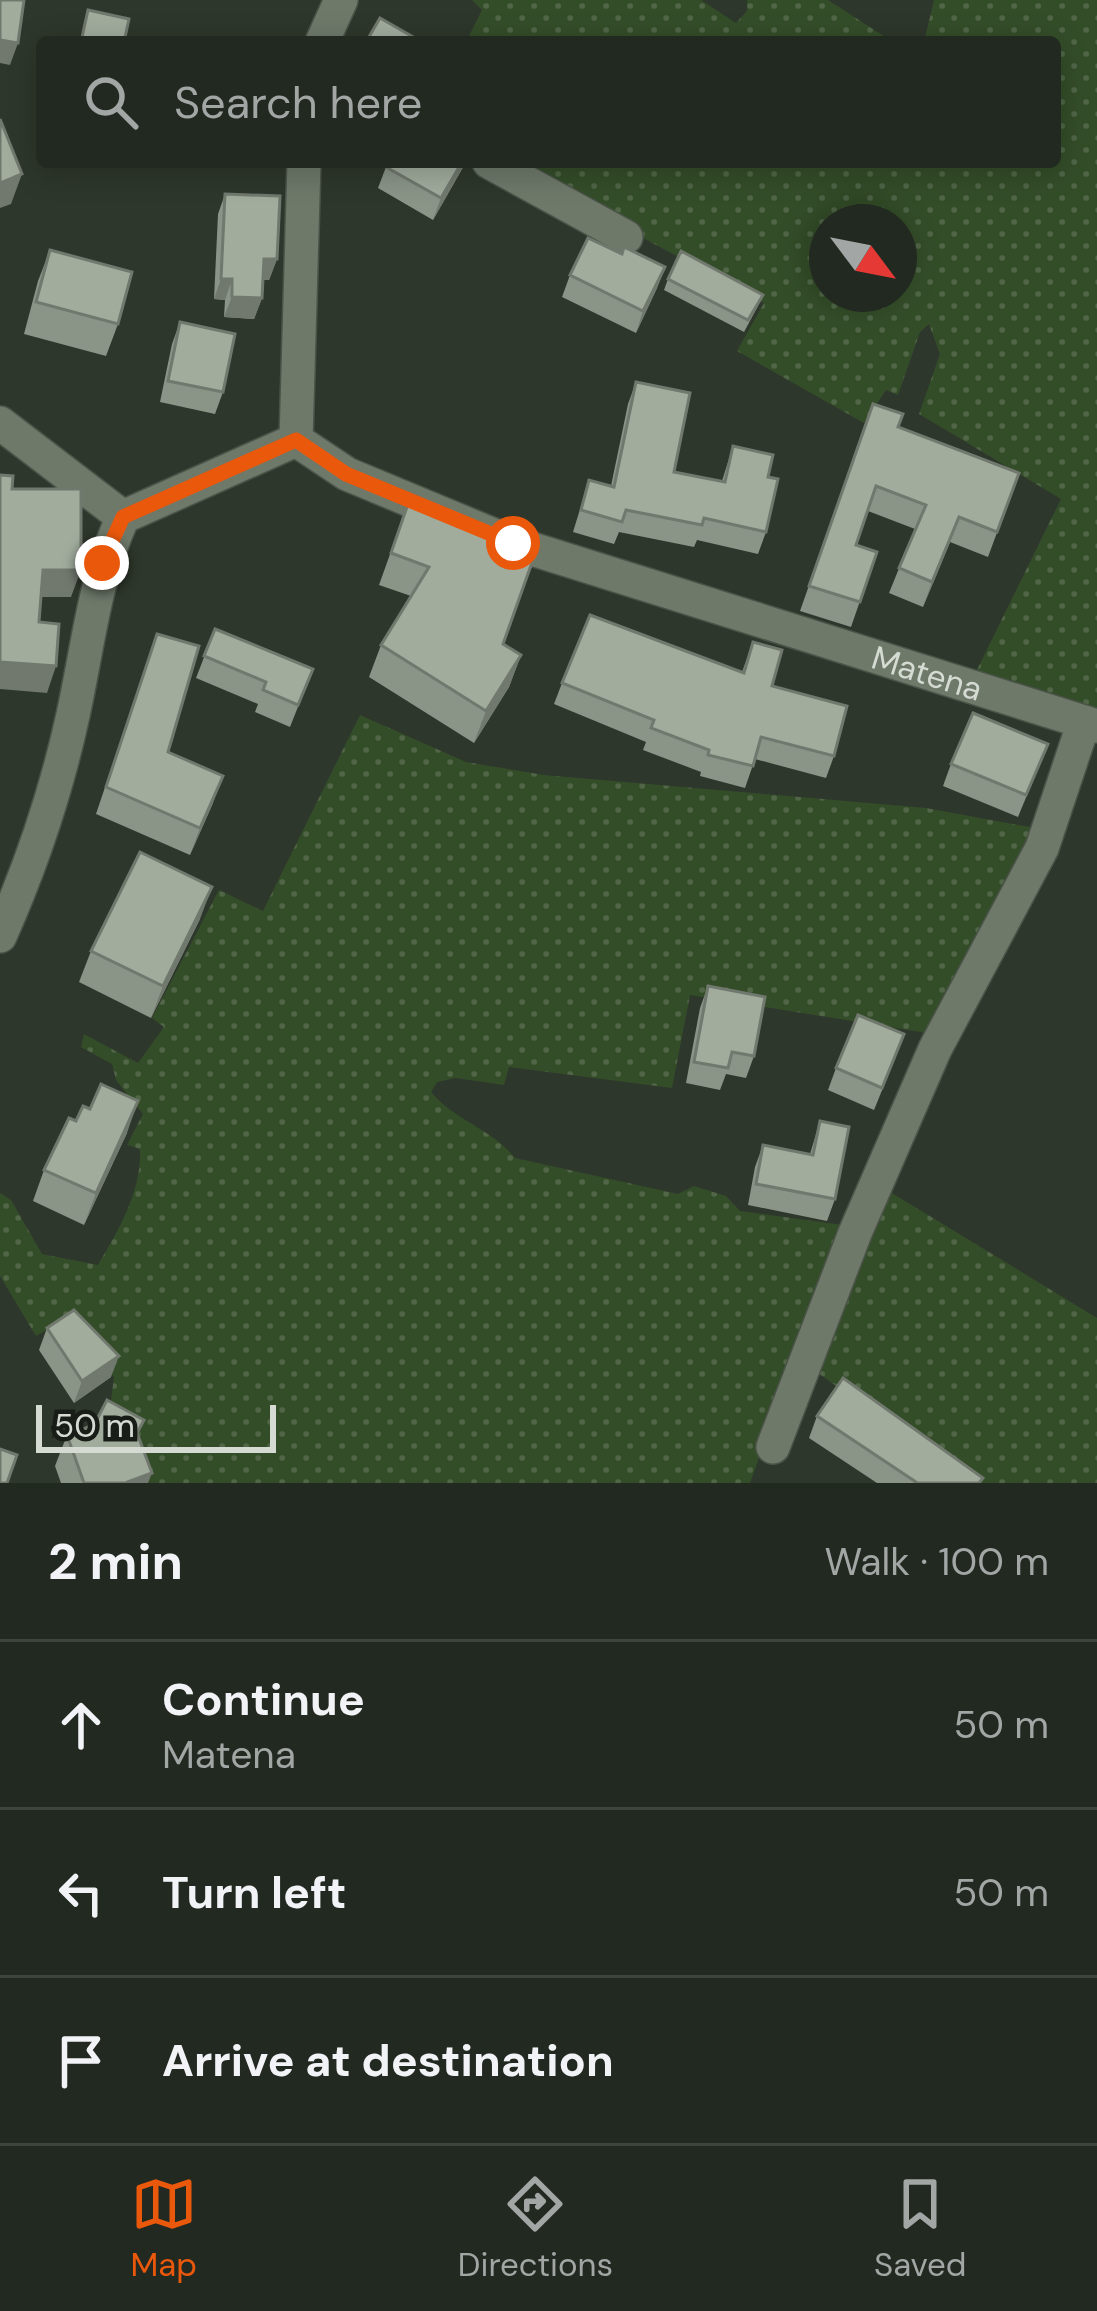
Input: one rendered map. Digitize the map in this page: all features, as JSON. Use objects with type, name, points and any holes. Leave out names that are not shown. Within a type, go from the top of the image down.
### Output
[{"type":"street","points":[[325,36],[341,0]]},
{"type":"street","points":[[0,936],[38,852],[73,716],[102,563],[123,517],[296,440],[304,168]]},
{"type":"street","points":[[500,168],[626,238]]},
{"type":"street","points":[[0,423],[123,517]]},
{"type":"street","name":"Matena","points":[[296,440],[346,474],[513,543],[1091,724],[1042,848],[935,1048],[855,1233],[773,1448]]},
{"type":"green space","points":[[472,0],[701,0],[736,23],[747,11],[747,0],[828,0],[884,36],[469,36],[482,10]]},
{"type":"green space","points":[[934,0],[1097,0],[1097,716],[973,678],[1061,499],[919,414],[940,354],[929,324],[920,332],[898,395],[886,390],[864,423],[737,351],[764,303],[528,176],[533,168],[1061,168],[1061,36],[925,36]]},
{"type":"green space","points":[[360,715],[466,762],[544,775],[926,808],[1035,828],[927,1033],[690,995],[672,1088],[509,1067],[504,1085],[456,1078],[437,1082],[431,1092],[515,1158],[678,1194],[694,1186],[726,1196],[740,1211],[843,1225],[750,1483],[142,1483],[108,1424],[114,1377],[62,1321],[36,1336],[0,1276],[0,1193],[11,1200],[42,1254],[98,1265],[133,1195],[140,1149],[127,1145],[143,1114],[116,1080],[112,1064],[81,1047],[84,1034],[138,1063],[164,1027],[152,1018],[219,890],[263,911]]},
{"type":"green space","points":[[882,1187],[1097,1318],[1097,1483],[970,1483],[807,1365]]},
{"type":"building","points":[[0,0],[24,0],[18,43],[0,40]]},
{"type":"building","points":[[88,10],[129,19],[125,36],[82,36]]},
{"type":"building","points":[[380,18],[412,36],[370,36]]},
{"type":"building","points":[[0,119],[22,174],[0,183]]},
{"type":"building","points":[[388,168],[458,168],[441,198]]},
{"type":"building","points":[[225,194],[280,196],[277,259],[264,259],[262,298],[232,297],[232,279],[221,279]]},
{"type":"building","points":[[588,238],[622,254],[624,247],[665,267],[643,311],[570,275]]},
{"type":"building","points":[[50,250],[132,272],[118,324],[36,302]]},
{"type":"building","points":[[681,251],[763,295],[748,320],[668,279]]},
{"type":"building","points":[[180,322],[235,334],[223,392],[168,381]]},
{"type":"building","points":[[636,382],[690,393],[674,472],[725,482],[733,446],[773,455],[768,477],[778,479],[766,532],[704,518],[702,525],[626,510],[622,522],[581,510],[589,480],[614,487]]},
{"type":"building","points":[[873,404],[903,414],[898,427],[1019,473],[997,532],[959,517],[932,582],[899,568],[926,505],[876,486],[856,545],[877,552],[860,602],[809,586]]},
{"type":"building","points":[[0,475],[13,476],[12,489],[81,489],[81,570],[43,570],[39,622],[59,624],[56,666],[0,662]]},
{"type":"building","points":[[408,504],[535,554],[503,644],[521,655],[486,711],[381,645],[429,567],[391,553]]},
{"type":"building","points":[[590,615],[744,673],[753,642],[782,650],[772,686],[847,706],[834,756],[761,737],[753,766],[708,755],[709,750],[651,728],[654,720],[562,683]]},
{"type":"building","points":[[215,629],[313,669],[298,705],[263,690],[266,682],[204,656]]},
{"type":"building","points":[[157,634],[199,646],[168,752],[223,776],[200,828],[106,787]]},
{"type":"building","points":[[973,713],[1048,744],[1026,795],[951,764]]},
{"type":"building","points":[[140,852],[212,887],[163,986],[91,951]]},
{"type":"building","points":[[708,986],[765,997],[754,1056],[732,1052],[728,1068],[694,1062]]},
{"type":"building","points":[[858,1015],[904,1034],[882,1088],[836,1068]]},
{"type":"building","points":[[101,1084],[138,1101],[96,1193],[44,1170],[69,1118],[76,1121],[83,1106],[90,1109]]},
{"type":"building","points":[[820,1121],[849,1127],[835,1199],[756,1184],[763,1145],[813,1155]]},
{"type":"building","points":[[74,1310],[119,1356],[82,1381],[47,1328]]},
{"type":"building","points":[[843,1378],[983,1478],[979,1483],[915,1483],[817,1416]]},
{"type":"building","points":[[107,1400],[144,1420],[137,1433],[152,1473],[125,1483],[84,1483],[67,1435],[94,1425]]},
{"type":"building","points":[[0,1449],[17,1455],[7,1483],[0,1483]]},
{"type":"route","points":[[102,563],[123,517],[296,440],[346,474],[513,543]]}]
